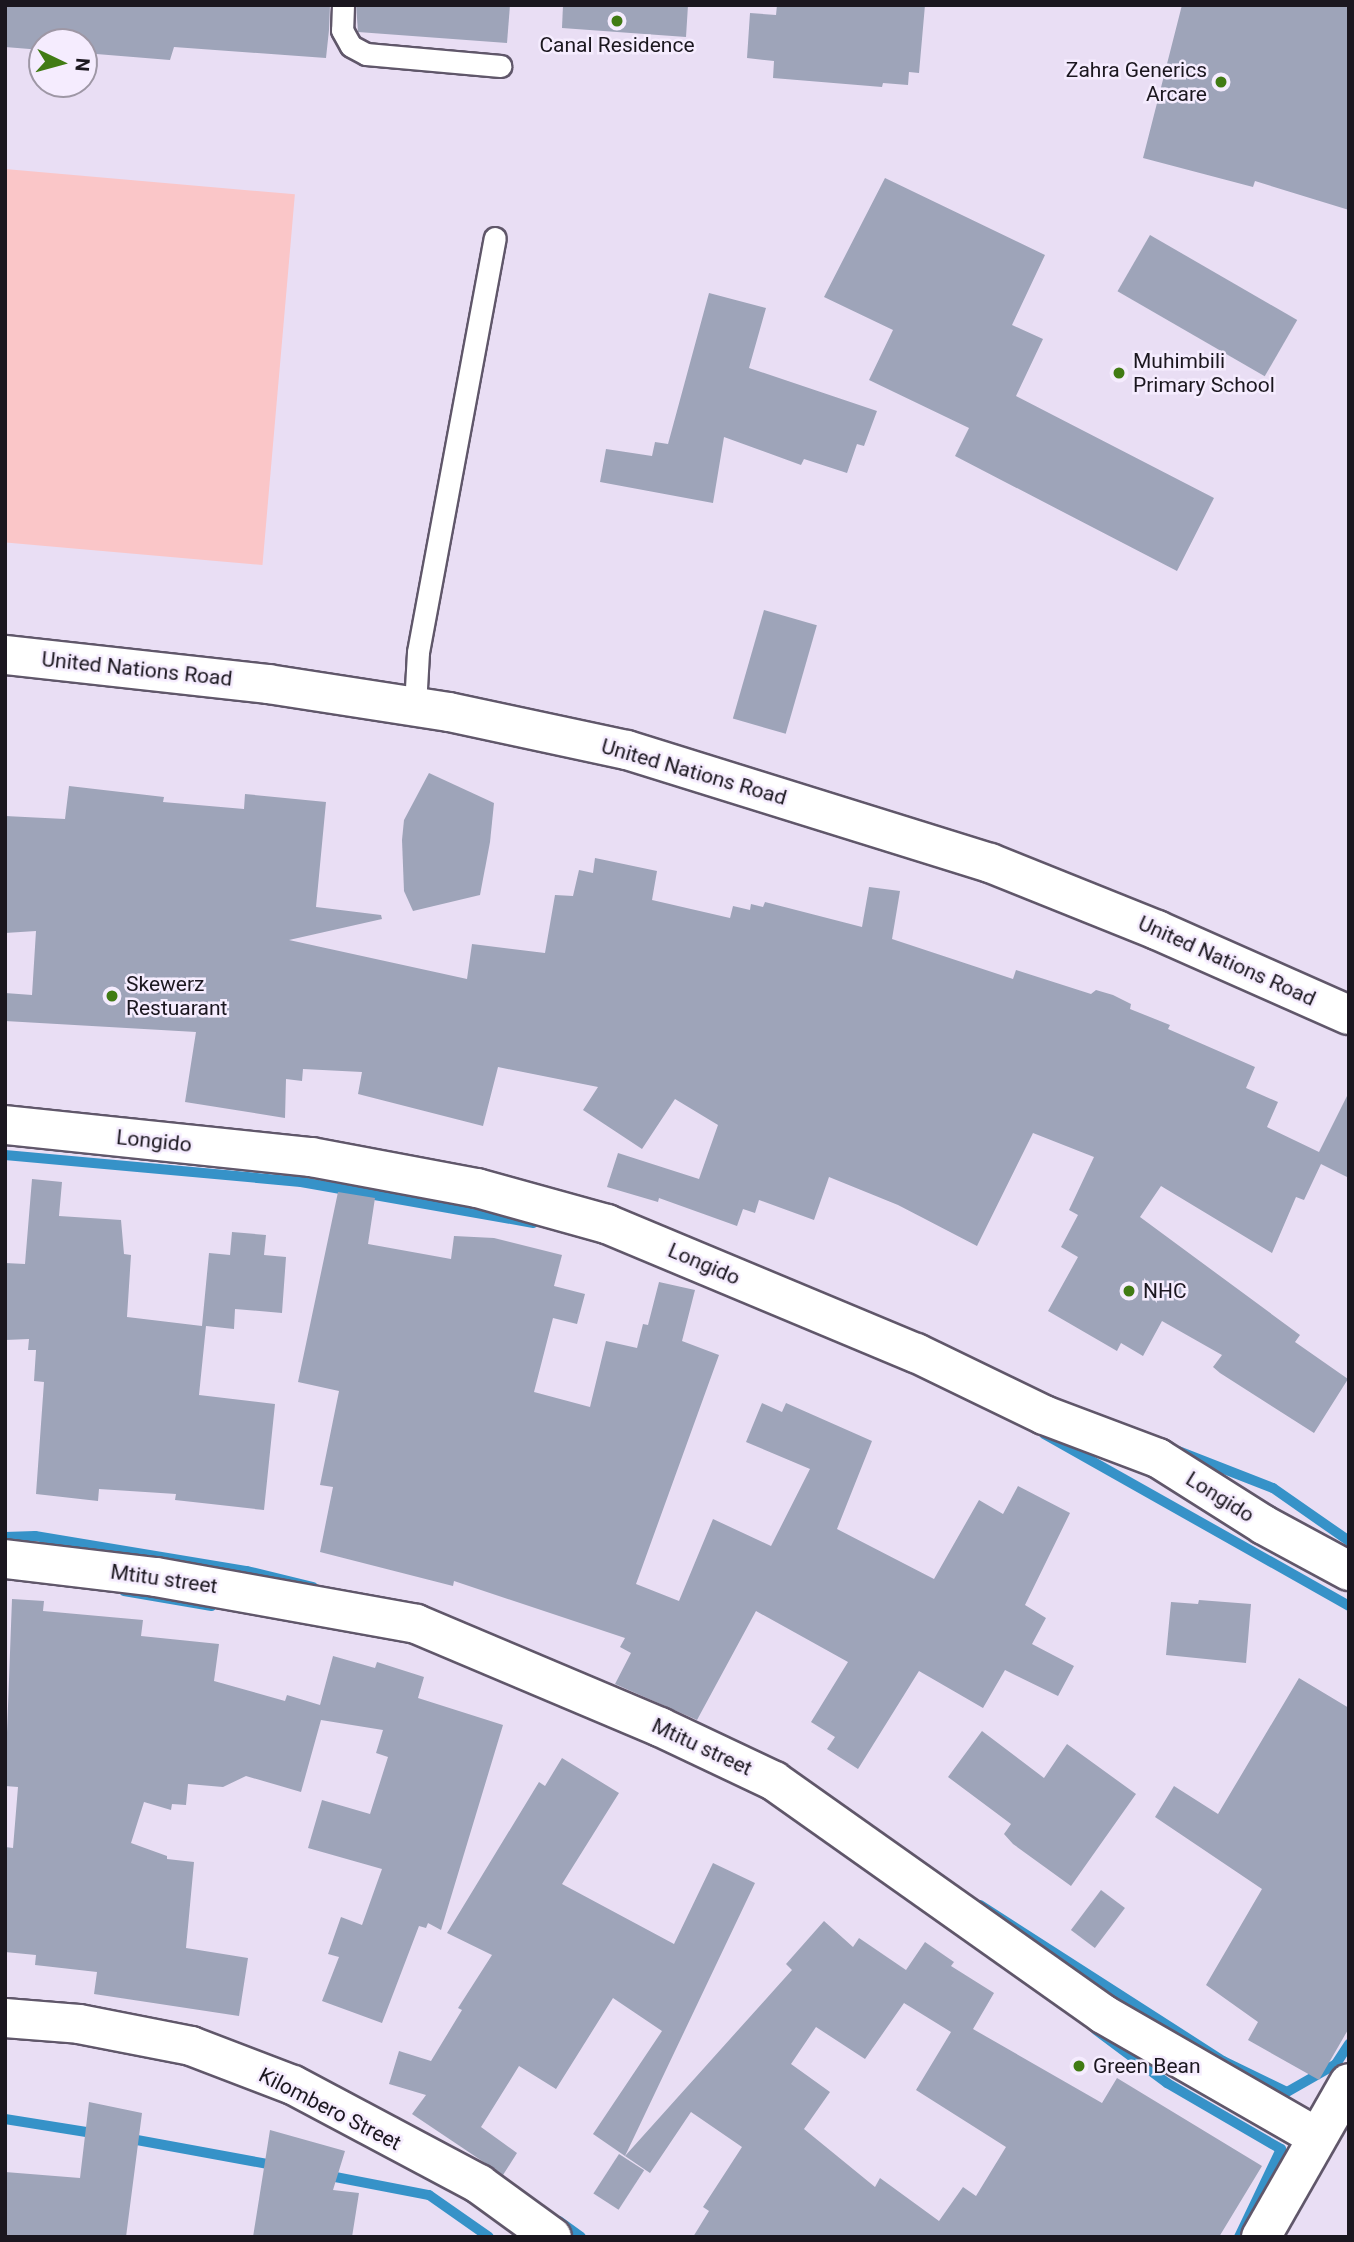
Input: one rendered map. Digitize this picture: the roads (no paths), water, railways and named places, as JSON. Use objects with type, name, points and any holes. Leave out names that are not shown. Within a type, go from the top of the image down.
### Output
[{"type":"street","name":"United Nations Road","points":[[5,655],[268,684],[415,706],[627,750],[990,863],[1157,930],[1349,1015]]},
{"type":"street","name":"Longido","points":[[5,1125],[311,1157],[477,1188],[607,1224],[916,1353],[1044,1415],[1158,1458],[1264,1525],[1349,1572]]},
{"type":"street","name":"Mtitu street","points":[[5,1559],[156,1577],[416,1624],[660,1727],[774,1781],[1103,2014],[1315,2136]]},
{"type":"street","name":"Kilombero Street","points":[[5,2018],[79,2024],[191,2046],[293,2085],[479,2183],[552,2237]]},
{"type":"street","points":[[1261,2237],[1315,2136],[1349,2083]]},
{"type":"lane","points":[[343,5],[342,30],[351,46],[366,54],[500,66]]},
{"type":"lane","points":[[415,706],[418,652],[495,238]]},
{"type":"waterway","points":[[5,1155],[301,1182],[533,1223]]},
{"type":"waterway","points":[[1044,1434],[1349,1606]]},
{"type":"waterway","points":[[1178,1451],[1273,1488],[1349,1541]]},
{"type":"waterway","points":[[5,1537],[35,1536],[247,1571],[313,1587]]},
{"type":"waterway","points":[[124,1591],[212,1606]]},
{"type":"waterway","points":[[980,1905],[1223,2061],[1287,2092],[1336,2064],[1349,2044]]},
{"type":"waterway","points":[[1096,2030],[1167,2083],[1281,2149],[1239,2237]]},
{"type":"waterway","points":[[5,2119],[99,2134]]},
{"type":"waterway","points":[[126,2138],[278,2166]]},
{"type":"waterway","points":[[325,2175],[429,2195],[489,2237]]},
{"type":"waterway","points":[[559,2221],[581,2237]]},
{"type":"place","name":"Canal Residence","points":[[617,21]]},
{"type":"place","name":"Zahra Generics Arcare","points":[[1221,82]]},
{"type":"place","name":"Muhimbili Primary School","points":[[1119,373]]},
{"type":"place","name":"Skewerz Restuarant","points":[[112,996]]},
{"type":"place","name":"NHC","points":[[1129,1291]]},
{"type":"place","name":"Green Bean","points":[[1079,2066]]}]
